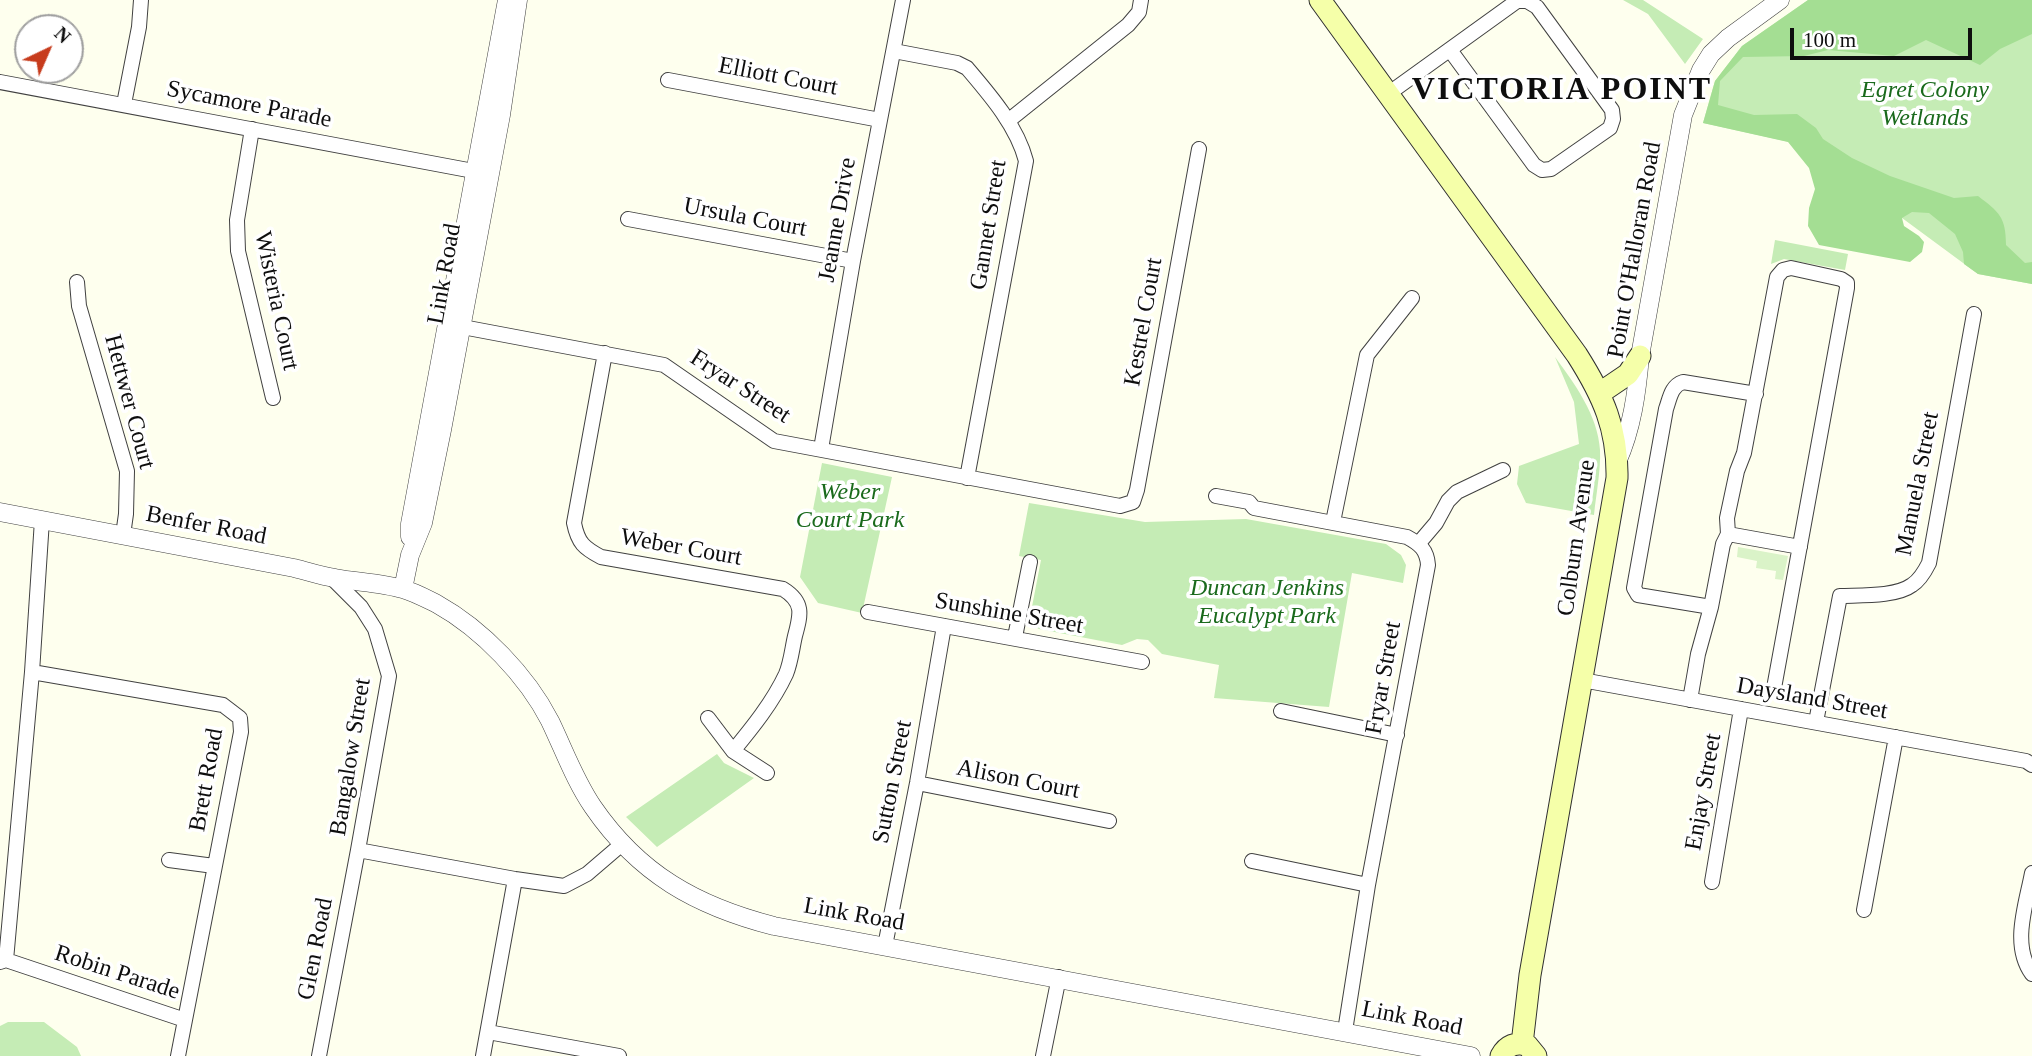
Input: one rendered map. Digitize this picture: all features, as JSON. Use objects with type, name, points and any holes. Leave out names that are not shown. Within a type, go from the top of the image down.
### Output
[{"type":"main road","name":"Colburn Avenue","points":[[1320,0],[1577,355],[1600,393],[1611,420],[1617,478],[1530,975],[1529,1050]]},
{"type":"main road","points":[[1600,393],[1628,374],[1640,356]]},
{"type":"main road","points":[[1501,1056],[1510,1045],[1529,1050]]},
{"type":"street","points":[[124,104],[139,27],[141,0]]},
{"type":"street","name":"Link Road","points":[[507,0],[454,326],[442,430],[425,510],[410,555],[403,589],[438,605],[472,628],[513,668],[529,687],[548,718],[591,805],[622,844],[653,872],[690,896],[740,917],[774,926],[1471,1056]]},
{"type":"street","name":"Link Road","points":[[481,172],[501,115],[519,0]]},
{"type":"street","name":"Jeanne Drive","points":[[821,449],[853,261],[903,0]]},
{"type":"street","points":[[1007,121],[1128,25],[1139,12],[1141,0]]},
{"type":"street","name":"Point O'Halloran Road","points":[[1617,462],[1629,428],[1683,115],[1701,70],[1711,54],[1728,38],[1780,0]]},
{"type":"street","points":[[1388,94],[1517,1],[1527,1],[1537,7],[1612,110],[1610,128],[1551,169],[1542,170],[1534,165],[1450,50]]},
{"type":"street","name":"Gannet Street","points":[[894,51],[957,63],[967,68],[1007,121],[1026,161],[967,478]]},
{"type":"street","name":"Elliott Court","points":[[668,80],[880,120]]},
{"type":"street","name":"Sycamore Parade","points":[[0,82],[481,172]]},
{"type":"street","name":"Wisteria Court","points":[[252,129],[237,220],[238,251],[273,398]]},
{"type":"street","name":"Kestrel Court","points":[[1133,502],[1199,149]]},
{"type":"street","name":"Ursula Court","points":[[628,219],[853,261]]},
{"type":"street","points":[[1690,700],[1723,544],[1728,534],[1727,517],[1737,471],[1744,453],[1777,277],[1783,270],[1791,268],[1841,279],[1847,283],[1847,288],[1774,688]]},
{"type":"street","name":"Hettwer Court","points":[[77,282],[79,306],[127,471],[126,514],[122,535]]},
{"type":"street","points":[[1333,522],[1367,355],[1412,298]]},
{"type":"street","name":"Manuela Street","points":[[1816,722],[1840,596],[1899,592],[1912,586],[1929,563],[1974,314]]},
{"type":"street","name":"Fryar Street","points":[[454,326],[664,365],[774,441],[1120,506],[1133,502]]},
{"type":"street","name":"Weber Court","points":[[605,353],[575,523],[577,538],[588,550],[601,557],[783,589],[794,596],[799,606],[799,619],[787,671],[779,687],[733,751]]},
{"type":"street","points":[[1711,607],[1639,594],[1634,588],[1666,409],[1672,390],[1683,382],[1756,394]]},
{"type":"street","points":[[1216,496],[1249,502],[1254,508],[1407,537],[1419,543],[1457,492],[1503,470]]},
{"type":"street","name":"Benfer Road","points":[[0,512],[294,568],[332,578],[403,589]]},
{"type":"street","points":[[3,961],[32,672],[42,520]]},
{"type":"street","points":[[1728,534],[1800,547]]},
{"type":"street","name":"Fryar Street","points":[[1345,1031],[1368,885],[1428,565],[1427,555],[1419,543]]},
{"type":"street","points":[[1015,637],[1030,562]]},
{"type":"street","name":"Bangalow Street","points":[[332,578],[361,607],[375,629],[389,676],[358,850],[564,886],[587,874],[622,844]]},
{"type":"street","name":"Sunshine Street","points":[[868,612],[1142,662]]},
{"type":"street","name":"Sutton Street","points":[[885,946],[944,626]]},
{"type":"street","name":"Brett Road","points":[[32,672],[223,705],[240,718],[241,732],[185,1020]]},
{"type":"street","name":"Daysland Street","points":[[1582,680],[2026,761],[2032,765]]},
{"type":"street","name":"Enjay Street","points":[[1712,882],[1741,709]]},
{"type":"street","points":[[1281,711],[1397,735]]},
{"type":"street","points":[[708,718],[733,751],[767,773]]},
{"type":"street","points":[[1864,910],[1896,737]]},
{"type":"street","name":"Alison Court","points":[[917,783],[1109,821]]},
{"type":"street","name":"Glen Road","points":[[320,1056],[358,850]]},
{"type":"street","points":[[169,860],[214,866]]},
{"type":"street","points":[[1252,861],[1368,885]]},
{"type":"street","points":[[2032,873],[2021,934],[2022,952],[2032,974]]},
{"type":"street","points":[[483,1056],[515,879]]},
{"type":"street","name":"Robin Parade","points":[[3,961],[185,1020],[178,1056]]},
{"type":"street","points":[[1044,1056],[1059,978]]},
{"type":"street","points":[[488,1032],[619,1056]]},
{"type":"green space","points":[[1623,0],[1643,0],[1703,39],[1685,64],[1648,14]]},
{"type":"green space","name":"Egret Colony Wetlands","points":[[1808,0],[2032,0],[2032,284],[1978,274],[1803,145],[1703,123],[1715,81],[1742,46]]},
{"type":"green space","points":[[1808,0],[2032,0],[2032,34],[2000,49],[1980,65],[1926,40],[1894,56],[1828,50],[1804,56],[1743,57],[1720,81],[1718,105],[1754,115],[1797,114],[1816,128],[1823,139],[1852,158],[1890,176],[1954,198],[1978,196],[1991,206],[2003,221],[2006,245],[2025,263],[2032,262],[2032,284],[1978,274],[1964,264],[1963,252],[1955,234],[1929,213],[1912,212],[1902,218],[1904,226],[1924,242],[1922,252],[1910,262],[1819,245],[1808,226],[1809,208],[1815,189],[1809,168],[1788,142],[1703,123],[1715,81],[1742,46]]},
{"type":"green space","points":[[1775,240],[1848,254],[1845,270],[1784,259],[1771,264]]},
{"type":"green space","points":[[1555,357],[1584,400],[1595,424],[1600,466],[1594,515],[1526,503],[1517,484],[1519,466],[1579,444],[1574,402]]},
{"type":"green space","name":"Weber Court Park","points":[[822,463],[892,477],[862,613],[818,603],[800,577]]},
{"type":"green space","name":"Duncan Jenkins Eucalypt Park","points":[[1029,503],[1145,522],[1246,519],[1386,544],[1401,555],[1406,565],[1403,583],[1352,573],[1329,707],[1214,698],[1219,665],[1162,654],[1148,640],[1137,639],[1122,645],[1039,629],[1032,625],[1030,617],[1041,560],[1019,556]]},
{"type":"green space","points":[[1738,547],[1788,556],[1783,580],[1775,579],[1776,571],[1756,568],[1757,561],[1737,557]]},
{"type":"green space","points":[[717,754],[724,763],[754,778],[657,847],[626,817]]},
{"type":"green space","points":[[8,1022],[44,1022],[77,1047],[81,1056],[0,1056],[0,1026]]},
{"type":"district","name":"VICTORIA POINT","points":[[1562,91]]}]
